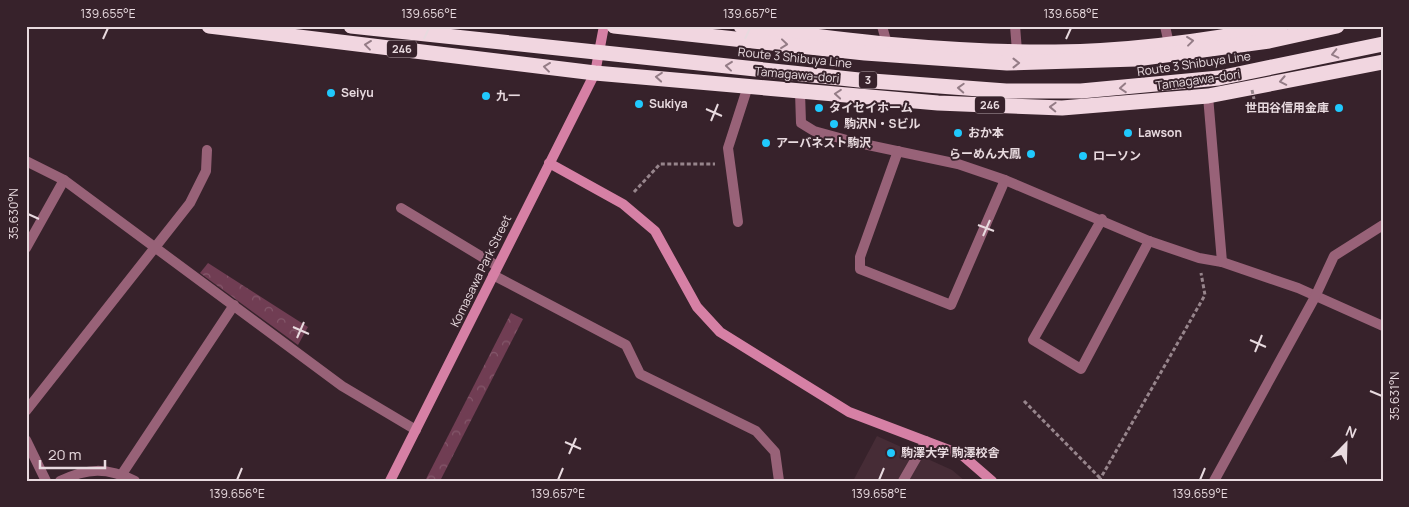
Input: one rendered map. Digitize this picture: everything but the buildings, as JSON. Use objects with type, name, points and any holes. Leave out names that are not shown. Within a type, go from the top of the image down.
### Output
[{"type":"highway","name":"Tamagawa-dori","points":[[208,26],[595,73],[938,103],[1062,108],[1208,96],[1383,62]]},
{"type":"highway","name":"Route 3 Shibuya Line","points":[[351,26],[859,80],[1006,91],[1081,91],[1209,79],[1383,44]]},
{"type":"highway","name":"Route 3 Shibuya Line","points":[[614,26],[865,53],[1007,63],[1136,59],[1269,41],[1337,26]]},
{"type":"highway","points":[[741,26],[887,44],[1017,51],[1122,49],[1228,37],[1281,26]]},
{"type":"street","name":"Komasawa Park Street","points":[[390,481],[595,73],[604,26]]},
{"type":"street","points":[[882,26],[887,44]]},
{"type":"street","points":[[1015,26],[1017,51]]},
{"type":"street","points":[[1165,26],[1169,44]]},
{"type":"street","points":[[738,222],[728,164],[728,148],[748,86]]},
{"type":"street","points":[[800,92],[801,123],[806,128],[854,142],[958,164],[1005,180],[1102,219],[1149,241],[1199,258],[1222,262],[1298,288],[1383,326]]},
{"type":"street","points":[[1208,96],[1222,262]]},
{"type":"street","points":[[26,411],[190,203],[206,171],[206,150]]},
{"type":"street","points":[[898,151],[860,257],[860,269],[951,305],[1005,180]]},
{"type":"street","points":[[26,161],[64,180],[342,386],[416,430]]},
{"type":"street","points":[[549,163],[623,204],[655,231],[697,307],[720,332],[849,412],[962,455],[992,481]]},
{"type":"street","points":[[26,248],[64,180]]},
{"type":"street","points":[[401,208],[495,271],[626,345],[640,374],[756,431],[775,452],[779,481]]},
{"type":"street","points":[[1102,219],[1033,340],[1081,369],[1149,241]]},
{"type":"street","points":[[1214,481],[1315,297],[1334,256],[1383,225]]},
{"type":"street","points":[[122,474],[234,305]]},
{"type":"street","points":[[26,440],[46,481]]},
{"type":"street","points":[[903,481],[926,441]]},
{"type":"street","points":[[60,481],[93,469],[122,474],[135,481]]},
{"type":"path","points":[[623,204],[660,164],[728,164]]},
{"type":"path","points":[[1024,401],[1100,480],[1205,296],[1199,258]]},
{"type":"shaded area","name":"駒澤大学 駒澤校舎","points":[[877,436],[952,470],[965,481],[853,481]]},
{"type":"green space","points":[[208,263],[308,327],[298,345],[200,273]]},
{"type":"green space","points":[[511,313],[523,319],[440,481],[425,481]]},
{"type":"place","name":"Seiyu","points":[[331,93]]},
{"type":"place","name":"九一","points":[[486,96]]},
{"type":"place","name":"Sukiya","points":[[639,104]]},
{"type":"place","name":"タイセイホーム","points":[[819,108]]},
{"type":"place","name":"世田谷信用金庫","points":[[1339,108]]},
{"type":"place","name":"駒沢N・Sビル","points":[[834,124]]},
{"type":"place","name":"おか本","points":[[958,133]]},
{"type":"place","name":"Lawson","points":[[1128,133]]},
{"type":"place","name":"アーバネスト駒沢","points":[[766,143]]},
{"type":"place","name":"らーめん大鳳","points":[[1031,154]]},
{"type":"place","name":"ローソン","points":[[1083,156]]},
{"type":"place","name":"駒澤大学 駒澤校舎","points":[[891,453]]}]
